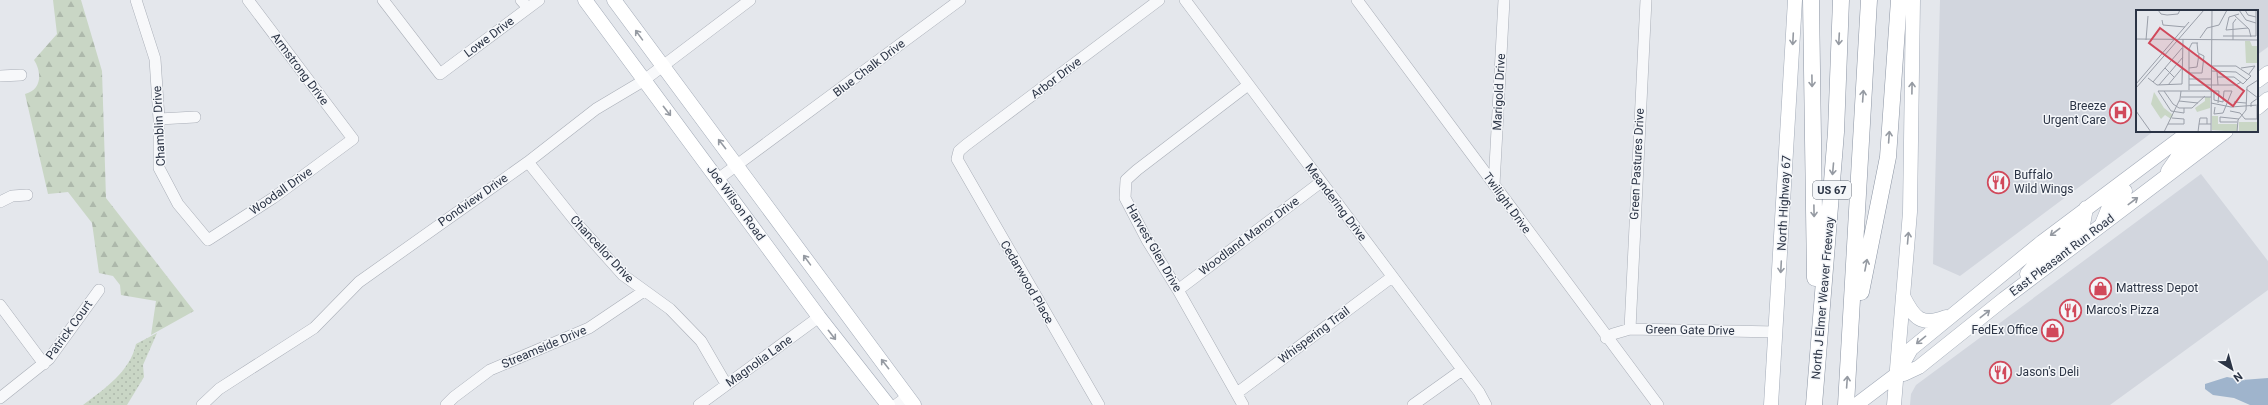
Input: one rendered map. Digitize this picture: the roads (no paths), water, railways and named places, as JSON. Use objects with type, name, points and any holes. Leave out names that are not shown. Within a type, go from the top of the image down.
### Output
[{"type":"highway","points":[[1811,0],[1816,380]]},
{"type":"highway","name":"North J Elmer Weaver Freeway","points":[[1814,405],[1836,132],[1841,0]]},
{"type":"highway","name":"US 67","points":[[1846,405],[1869,0]]},
{"type":"highway","points":[[1849,358],[1888,157],[1899,0]]},
{"type":"main road","name":"Joe Wilson Road","points":[[585,0],[643,81],[718,179],[819,317],[888,405]]},
{"type":"main road","name":"Joe Wilson Road","points":[[614,0],[662,66],[738,164],[911,400]]},
{"type":"main road","name":"North Highway 67","points":[[1772,405],[1795,0]]},
{"type":"main road","points":[[1894,405],[1910,212],[1913,0]]},
{"type":"main road","points":[[2258,80],[2268,73]]},
{"type":"main road","points":[[2258,107],[2268,99]]},
{"type":"main road","points":[[2164,178],[2179,155],[2208,132]]},
{"type":"main road","name":"East Pleasant Run Road","points":[[1897,374],[1904,374],[1919,367],[2004,298],[2225,132]]},
{"type":"main road","points":[[2102,224],[2110,202],[2140,180],[2185,135]]},
{"type":"main road","name":"East Pleasant Run Road","points":[[1856,405],[1897,374],[1911,349],[1952,315],[2086,208],[2185,135]]},
{"type":"main road","points":[[2004,298],[2042,257],[2083,225],[2086,208]]},
{"type":"main road","points":[[1902,296],[1914,316],[1925,321],[1935,321],[1952,315]]},
{"type":"street","name":"Chamblin Drive","points":[[136,0],[155,59],[159,119],[159,168],[178,204],[208,240]]},
{"type":"street","name":"Armstrong Drive","points":[[248,0],[352,139]]},
{"type":"street","name":"Lowe Drive","points":[[383,0],[440,74],[525,4],[539,0]]},
{"type":"street","name":"Pondview Drive","points":[[202,405],[219,389],[314,328],[359,282],[528,162],[596,109],[643,81],[750,0]]},
{"type":"street","name":"Blue Chalk Drive","points":[[718,179],[960,0]]},
{"type":"street","name":"Arbor Drive","points":[[958,159],[959,151],[966,145],[1159,0]]},
{"type":"street","name":"Meandering Drive","points":[[1185,0],[1479,392],[1486,405]]},
{"type":"street","name":"Twilight Drive","points":[[1358,0],[1364,5],[1606,338],[1658,405]]},
{"type":"street","name":"Marigold Drive","points":[[1494,185],[1504,0]]},
{"type":"street","name":"Green Pastures Drive","points":[[1630,329],[1646,0]]},
{"type":"street","points":[[0,76],[21,75]]},
{"type":"street","name":"Harvest Glen Drive","points":[[1243,405],[1178,290],[1147,240],[1126,198],[1126,180],[1248,85]]},
{"type":"street","points":[[159,119],[195,117]]},
{"type":"street","name":"Woodall Drive","points":[[208,240],[273,198],[352,139]]},
{"type":"street","name":"Cedarwood Place","points":[[958,159],[1099,405]]},
{"type":"street","name":"Chancellor Drive","points":[[528,162],[580,227],[624,275],[670,309],[701,341],[726,384]]},
{"type":"street","name":"Woodland Manor Drive","points":[[1178,290],[1321,182]]},
{"type":"street","points":[[0,202],[12,196],[27,195]]},
{"type":"street","name":"Whispering Trail","points":[[1237,392],[1392,277]]},
{"type":"street","name":"Patrick Court","points":[[0,398],[44,364],[99,290]]},
{"type":"street","name":"Streamside Drive","points":[[446,405],[454,397],[490,370],[589,328],[644,291]]},
{"type":"street","points":[[0,304],[44,364]]},
{"type":"street","name":"Magnolia Lane","points":[[699,405],[819,317]]},
{"type":"street","name":"Green Gate Drive","points":[[1606,338],[1613,334],[1630,329],[1776,332]]},
{"type":"street","points":[[1416,404],[1462,370]]},
{"type":"street","points":[[896,405],[911,400]]},
{"type":"water","points":[[2227,377],[2242,380],[2268,378],[2268,405],[2250,405],[2234,398],[2213,395],[2205,389],[2205,384]]},
{"type":"place","name":"Breeze Urgent Care","points":[[2121,113]]},
{"type":"place","name":"Buffalo Wild Wings","points":[[1999,182]]},
{"type":"place","name":"Mattress Depot","points":[[2100,288]]},
{"type":"place","name":"Marco's Pizza","points":[[2071,310]]},
{"type":"place","name":"FedEx Office","points":[[2053,330]]},
{"type":"place","name":"Jason's Deli","points":[[2001,372]]}]
